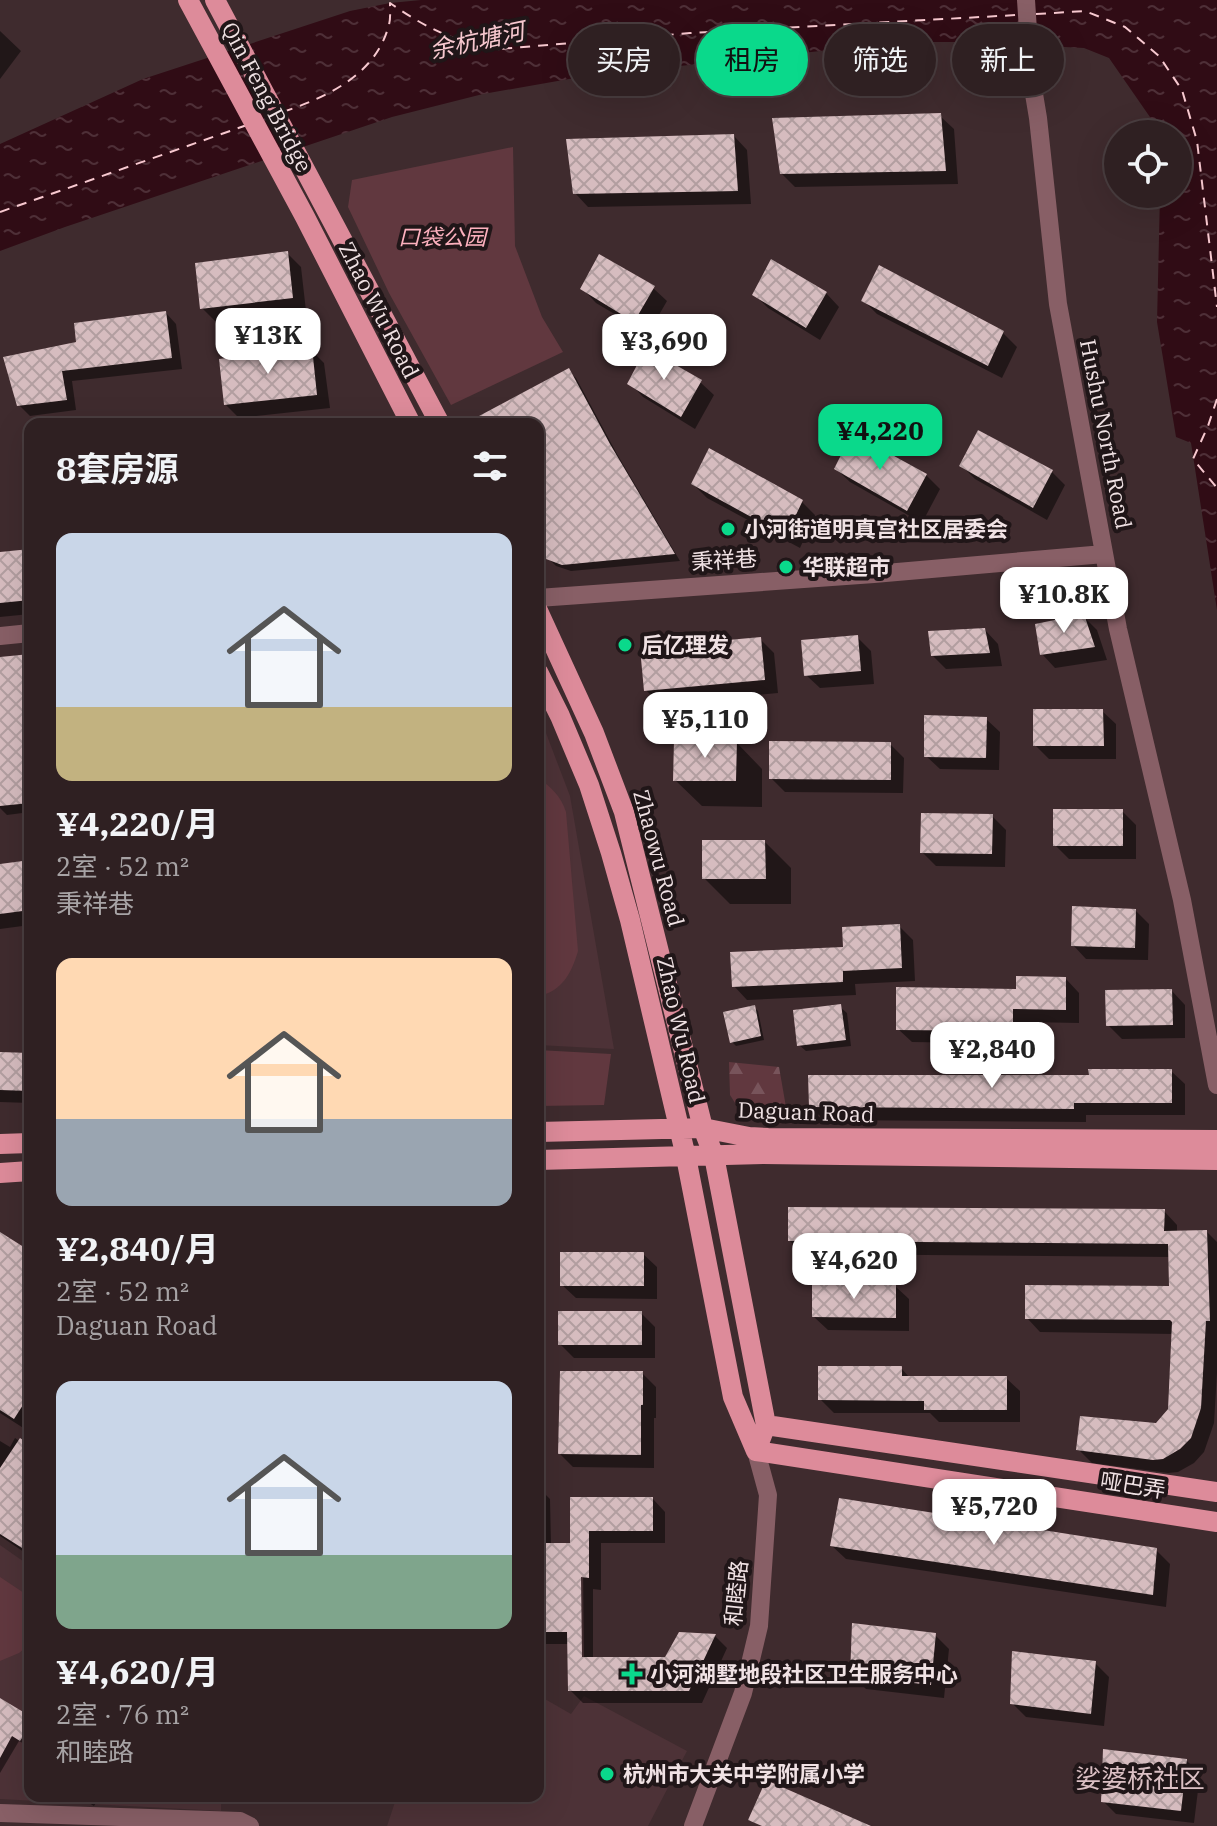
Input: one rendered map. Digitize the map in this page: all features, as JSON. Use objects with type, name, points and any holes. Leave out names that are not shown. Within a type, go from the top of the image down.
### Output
[{"type":"main road","name":"Qin Feng Bridge","points":[[188,0],[305,217]]},
{"type":"main road","name":"Qin Feng Bridge","points":[[215,0],[437,418]]},
{"type":"main road","name":"Zhao Wu Road","points":[[305,217],[408,418]]},
{"type":"main road","name":"Zhaowu Road","points":[[544,624],[594,733],[624,812],[703,1128],[714,1156]]},
{"type":"main road","name":"Zhao Wu Road","points":[[544,684],[589,785],[611,853],[634,934],[679,1128]]},
{"type":"main road","name":"和睦路","points":[[679,1128],[733,1397],[756,1451]]},
{"type":"main road","name":"Daguan Road","points":[[544,1132],[703,1128],[792,1146],[1217,1160]]},
{"type":"main road","name":"Daguan Road","points":[[544,1160],[763,1154],[792,1146],[1217,1140]]},
{"type":"main road","points":[[0,1144],[24,1143]]},
{"type":"main road","points":[[714,1156],[766,1425],[756,1451]]},
{"type":"main road","points":[[0,1173],[24,1171]]},
{"type":"main road","name":"哑巴弄","points":[[766,1425],[1217,1492]]},
{"type":"main road","name":"哑巴弄","points":[[756,1451],[1217,1522]]},
{"type":"street","name":"Hushu North Road","points":[[1026,0],[1031,76],[1058,304],[1118,629],[1182,900],[1217,1085]]},
{"type":"street","name":"秉祥巷","points":[[544,598],[1104,554]]},
{"type":"street","points":[[0,636],[24,634]]},
{"type":"street","name":"和睦路","points":[[697,1824],[743,1693],[759,1626],[768,1495],[756,1451]]},
{"type":"street","points":[[0,1813],[240,1821],[250,1826]]},
{"type":"shaded area","points":[[544,728],[570,796],[614,1049],[544,1045]]},
{"type":"shaded area","points":[[0,1545],[24,1562],[24,1800],[0,1799]]},
{"type":"shaded area","name":"杭州市大关中学附属小学","points":[[584,1696],[687,1751],[648,1826],[387,1826],[395,1802],[544,1802],[544,1698],[571,1714]]},
{"type":"shaded area","points":[[55,1802],[221,1802],[221,1811]]},
{"type":"green space","name":"口袋公园","points":[[513,147],[515,246],[542,317],[563,352],[451,405],[389,293],[348,207],[352,180]]},
{"type":"green space","points":[[544,783],[555,792],[566,812],[578,951],[565,980],[546,994]]},
{"type":"green space","points":[[544,1050],[611,1054],[604,1105],[544,1106]]},
{"type":"green space","points":[[729,1062],[779,1067],[787,1113],[737,1106],[730,1095]]},
{"type":"green space","points":[[0,1577],[24,1593],[24,1649],[0,1661]]},
{"type":"water","name":"余杭塘河","points":[[421,0],[1217,0],[1217,610],[1191,443],[1176,437],[1157,322],[1160,208],[1192,208],[1192,120],[1152,120],[1109,58],[1084,48],[1064,47],[1064,24],[952,24],[952,42],[936,42],[936,24],[824,24],[824,51],[808,52],[808,24],[696,24],[696,64],[680,66],[680,24],[568,24],[568,79],[483,94],[392,117],[0,251],[0,144],[143,79],[350,11]]},
{"type":"building","points":[[941,113],[946,171],[780,174],[772,118]]},
{"type":"building","points":[[734,134],[738,191],[573,194],[566,139]]},
{"type":"building","points":[[288,251],[293,298],[200,309],[195,263]]},
{"type":"building","points":[[599,254],[655,286],[634,322],[580,289]]},
{"type":"building","points":[[771,259],[827,292],[806,328],[752,295]]},
{"type":"building","points":[[879,265],[1004,331],[988,366],[861,301]]},
{"type":"building","points":[[166,311],[172,358],[62,371],[67,400],[17,406],[3,357],[76,342],[74,323]]},
{"type":"building","points":[[312,347],[317,395],[224,405],[219,359]]},
{"type":"building","points":[[646,348],[702,380],[681,417],[627,384]]},
{"type":"building","points":[[569,368],[675,554],[562,565],[546,559],[544,418],[475,418]]},
{"type":"building","points":[[978,430],[1053,470],[1033,508],[959,466]]},
{"type":"building","points":[[852,433],[927,474],[907,511],[834,469]]},
{"type":"building","points":[[709,448],[803,500],[786,536],[691,484]]},
{"type":"building","points":[[24,550],[24,601],[0,603],[0,552]]},
{"type":"building","points":[[1084,614],[1095,647],[1040,655],[1035,624]]},
{"type":"building","points":[[985,628],[990,653],[931,656],[928,631]]},
{"type":"building","points":[[858,635],[861,671],[804,676],[801,640]]},
{"type":"building","points":[[761,637],[765,680],[644,691],[640,648]]},
{"type":"building","points":[[24,655],[24,804],[0,806],[0,657]]},
{"type":"building","points":[[1033,709],[1103,709],[1104,746],[1033,746]]},
{"type":"building","points":[[924,715],[987,717],[986,758],[924,757]]},
{"type":"building","points":[[674,740],[737,740],[736,781],[673,781]]},
{"type":"building","points":[[769,741],[891,742],[891,780],[769,779]]},
{"type":"building","points":[[1053,809],[1123,809],[1123,846],[1053,846]]},
{"type":"building","points":[[921,813],[993,814],[992,854],[920,853]]},
{"type":"building","points":[[702,840],[765,840],[766,879],[702,879]]},
{"type":"building","points":[[24,861],[24,911],[0,914],[0,864]]},
{"type":"building","points":[[1072,906],[1136,909],[1135,948],[1071,946]]},
{"type":"building","points":[[900,924],[902,968],[843,971],[843,982],[732,987],[730,952],[843,947],[842,927]]},
{"type":"building","points":[[1016,976],[1066,977],[1066,1010],[1013,1009],[1013,1031],[896,1030],[896,987],[1016,989]]},
{"type":"building","points":[[1172,989],[1173,1025],[1106,1026],[1105,990]]},
{"type":"building","points":[[841,1004],[846,1040],[797,1046],[793,1010]]},
{"type":"building","points":[[755,1005],[761,1036],[730,1043],[723,1012]]},
{"type":"building","points":[[0,1052],[24,1053],[24,1091],[0,1090]]},
{"type":"building","points":[[1088,1069],[1172,1069],[1172,1103],[1074,1103],[1074,1109],[809,1107],[808,1075],[1089,1075]]},
{"type":"building","points":[[788,1207],[1165,1209],[1164,1231],[1207,1230],[1210,1321],[1206,1321],[1201,1408],[1191,1438],[1163,1459],[1076,1450],[1080,1416],[1156,1423],[1168,1409],[1170,1320],[1025,1319],[1025,1285],[1169,1286],[1168,1244],[788,1241]]},
{"type":"building","points":[[0,1232],[24,1247],[24,1403],[14,1419],[0,1410]]},
{"type":"building","points":[[560,1252],[644,1252],[644,1286],[560,1286]]},
{"type":"building","points":[[812,1284],[896,1284],[896,1318],[812,1317]]},
{"type":"building","points":[[558,1311],[642,1311],[642,1345],[558,1345]]},
{"type":"building","points":[[818,1366],[902,1366],[902,1376],[1007,1376],[1007,1410],[924,1410],[924,1401],[818,1400]]},
{"type":"building","points":[[560,1371],[643,1371],[641,1455],[558,1454]]},
{"type":"building","points":[[20,1438],[24,1441],[24,1549],[0,1534],[0,1468]]},
{"type":"building","points":[[570,1497],[653,1497],[653,1531],[589,1531],[589,1578],[581,1577],[582,1657],[665,1657],[679,1632],[716,1634],[689,1691],[568,1691],[567,1632],[544,1632],[544,1543],[570,1543]]},
{"type":"building","points":[[839,1498],[1157,1548],[1153,1595],[830,1546]]},
{"type":"building","points":[[852,1623],[936,1633],[931,1685],[850,1676]]},
{"type":"building","points":[[1012,1651],[1096,1661],[1091,1714],[1010,1704]]},
{"type":"building","points":[[0,1698],[24,1712],[24,1735],[20,1741],[12,1736],[0,1758]]},
{"type":"building","points":[[1103,1749],[1187,1759],[1181,1811],[1101,1802]]},
{"type":"building","points":[[766,1780],[871,1826],[762,1826],[748,1820]]},
{"type":"ferry route","points":[[283,112],[316,99],[360,72],[381,45],[389,25],[390,3],[442,33],[499,49],[690,33],[1017,15]]},
{"type":"ferry route","points":[[1036,14],[1085,11],[1125,27],[1159,56],[1182,90],[1197,141],[1217,307]]},
{"type":"ferry route","points":[[0,212],[247,125]]},
{"type":"ferry route","points":[[1217,399],[1193,459],[1217,488]]},
{"type":"place","name":"小河街道明真宫社区居委会","points":[[728,529]]},
{"type":"place","name":"华联超市","points":[[786,567]]},
{"type":"place","name":"后亿理发","points":[[625,645]]},
{"type":"place","name":"小河湖墅地段社区卫生服务中心","points":[[632,1674]]},
{"type":"place","name":"杭州市大关中学附属小学","points":[[607,1774]]},
{"type":"district","name":"娑婆桥社区","points":[[1140,1779]]}]
